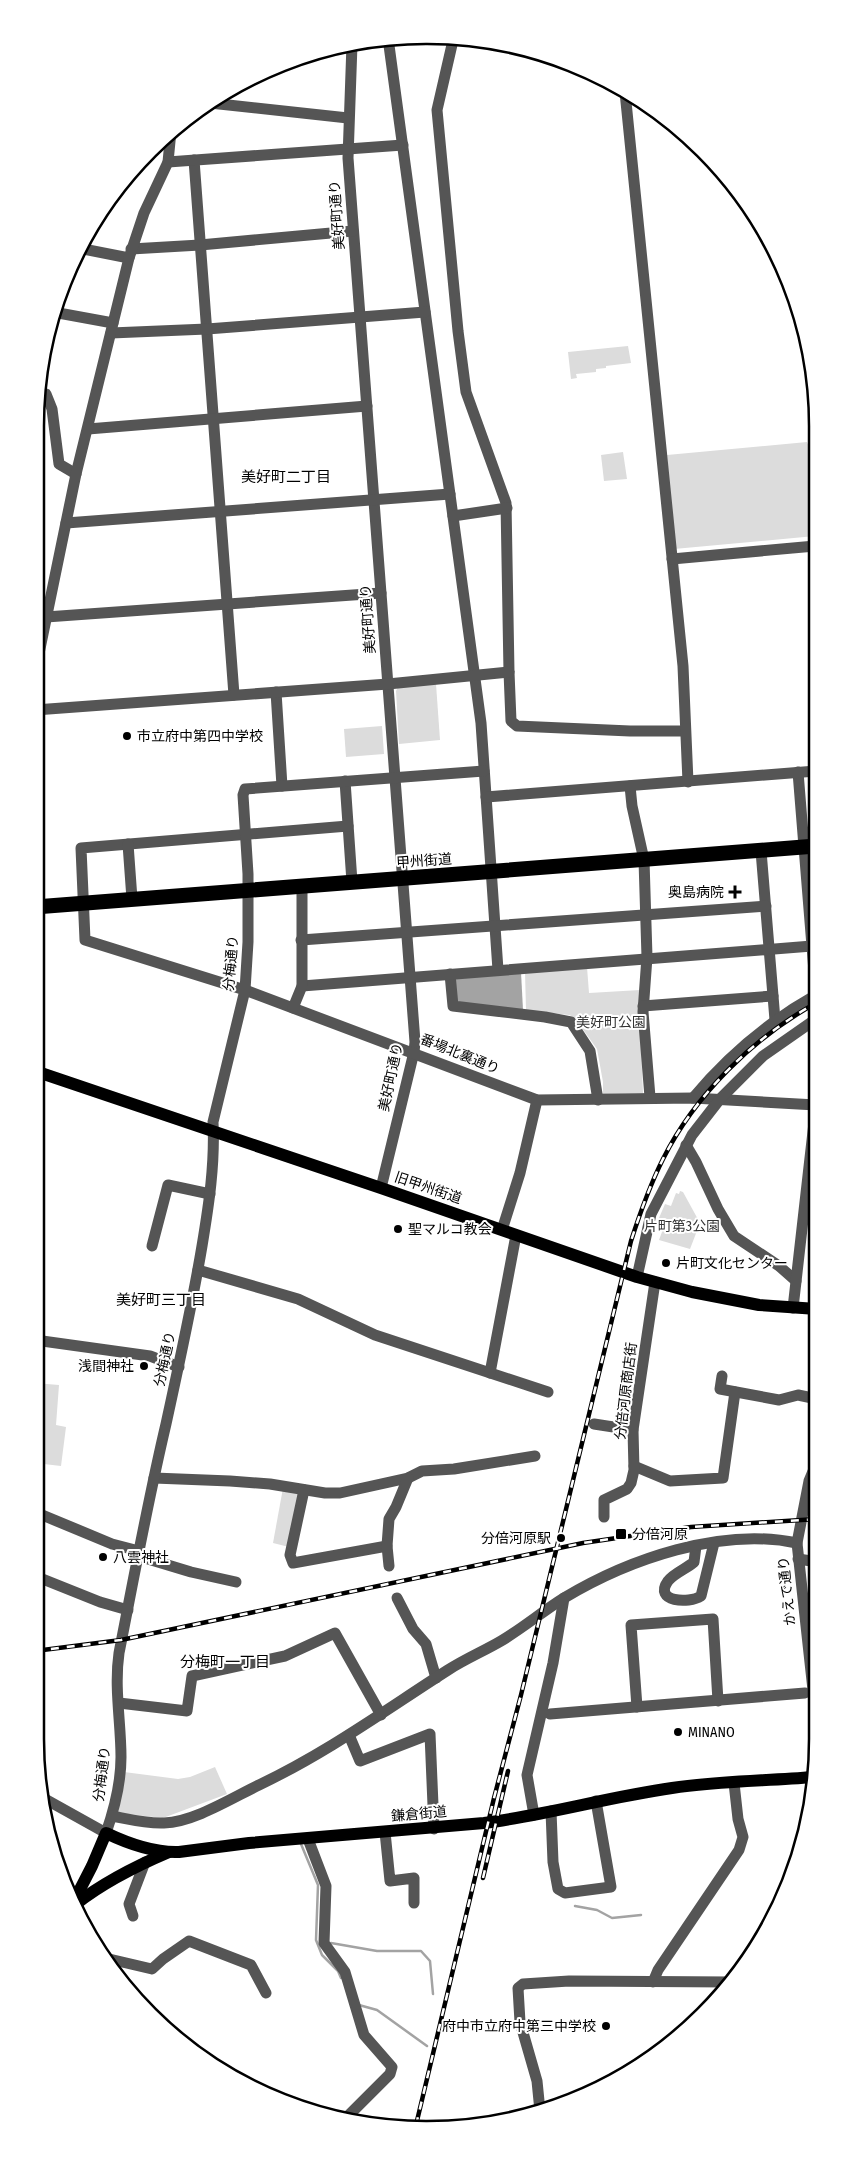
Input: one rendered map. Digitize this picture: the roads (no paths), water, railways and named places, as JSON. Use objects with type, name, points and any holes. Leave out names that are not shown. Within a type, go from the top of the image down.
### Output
[{"type":"highway","name":"甲州街道","points":[[44,906],[809,847]]},
{"type":"main road","name":"旧甲州街道","points":[[44,1074],[637,1277],[759,1305],[809,1309]]},
{"type":"main road","name":"鎌倉街道","points":[[106,1833],[132,1844],[169,1852],[434,1829],[518,1819],[596,1801],[673,1788],[807,1777]]},
{"type":"main road","points":[[78,1896],[106,1833]]},
{"type":"main road","points":[[80,1900],[145,1862],[169,1852]]},
{"type":"street","points":[[452,45],[437,110],[458,331],[466,392],[507,508],[510,716],[517,726],[630,731],[685,731]]},
{"type":"street","points":[[389,46],[481,723],[498,970]]},
{"type":"street","name":"美好町通り","points":[[352,51],[348,148],[353,231],[403,879],[414,1052],[381,1188]]},
{"type":"street","points":[[626,100],[683,666],[688,782]]},
{"type":"street","points":[[220,104],[348,118]]},
{"type":"street","points":[[44,614],[130,254],[144,213],[168,162],[170,143]]},
{"type":"street","points":[[168,162],[403,145]]},
{"type":"street","points":[[194,160],[234,695]]},
{"type":"street","points":[[87,249],[130,254],[200,245],[353,231]]},
{"type":"street","points":[[61,314],[112,328],[207,329],[425,312]]},
{"type":"street","points":[[46,394],[52,408],[59,464],[76,474]]},
{"type":"street","points":[[88,429],[367,406]]},
{"type":"street","points":[[66,523],[450,494]]},
{"type":"street","points":[[453,516],[507,508]]},
{"type":"street","points":[[672,559],[809,547]]},
{"type":"street","points":[[44,622],[228,604],[381,593]]},
{"type":"street","points":[[44,709],[388,684],[509,672]]},
{"type":"street","points":[[276,692],[282,786],[484,771]]},
{"type":"street","points":[[486,797],[809,771]]},
{"type":"street","points":[[798,772],[809,841]]},
{"type":"street","points":[[345,781],[352,882]]},
{"type":"street","name":"分梅通り","points":[[106,1833],[112,1816],[121,1760],[118,1662],[154,1478],[198,1270],[210,1194],[215,1143],[213,1122],[245,990],[249,908],[243,794],[244,789],[282,786]]},
{"type":"street","points":[[630,786],[632,806],[644,860],[647,957],[643,1006],[650,1098]]},
{"type":"street","points":[[83,903],[82,848],[348,826]]},
{"type":"street","points":[[128,844],[132,899]]},
{"type":"street","points":[[761,851],[775,1020]]},
{"type":"street","points":[[293,1008],[302,986],[302,886]]},
{"type":"street","name":"番場北裏通り","points":[[83,903],[85,940],[245,990],[414,1052],[537,1100],[693,1098],[809,1105]]},
{"type":"street","points":[[301,940],[766,906]]},
{"type":"street","points":[[302,986],[647,957],[809,946]]},
{"type":"street","points":[[450,974],[453,1006],[545,1016],[571,1022],[590,1051],[598,1100]]},
{"type":"street","points":[[643,1006],[773,996]]},
{"type":"street","points":[[693,1098],[741,1047],[775,1020],[809,1000]]},
{"type":"street","points":[[637,1277],[651,1214],[686,1145],[720,1099],[763,1056],[809,1024]]},
{"type":"street","points":[[502,1230],[520,1173],[537,1100]]},
{"type":"street","points":[[686,1145],[718,1209],[734,1236],[779,1266],[796,1281]]},
{"type":"street","points":[[793,1308],[809,1167]]},
{"type":"street","points":[[152,1246],[168,1185],[210,1194]]},
{"type":"street","points":[[490,1373],[516,1235]]},
{"type":"street","points":[[198,1270],[298,1299],[375,1335],[548,1392]]},
{"type":"street","name":"分倍河原商店街","points":[[604,1518],[604,1500],[627,1490],[631,1483],[634,1466],[633,1430],[655,1282]]},
{"type":"street","points":[[44,1341],[150,1356],[179,1367]]},
{"type":"street","points":[[722,1376],[720,1389],[780,1400],[798,1395],[809,1397]]},
{"type":"street","points":[[634,1466],[670,1481],[723,1478],[735,1392]]},
{"type":"street","points":[[594,1424],[633,1430]]},
{"type":"street","points":[[154,1478],[270,1484],[325,1493],[340,1493],[408,1478],[422,1471],[454,1469],[535,1456]]},
{"type":"street","points":[[389,1566],[387,1546],[389,1519],[408,1478]]},
{"type":"street","points":[[797,1543],[809,1481]]},
{"type":"street","points":[[304,1490],[290,1555],[293,1563],[387,1546]]},
{"type":"street","points":[[44,1516],[112,1544],[191,1572],[236,1582]]},
{"type":"street","name":"かえで通り","points":[[112,1816],[163,1823],[193,1816],[298,1766],[479,1651],[501,1641],[564,1598],[611,1573],[654,1557],[696,1546],[731,1540],[779,1539],[797,1543],[809,1656]]},
{"type":"street","points":[[696,1546],[694,1562],[668,1582],[666,1592],[669,1598],[676,1601],[694,1600],[701,1596],[714,1543]]},
{"type":"street","points":[[798,1559],[809,1561]]},
{"type":"street","points":[[688,1567],[699,1570],[705,1577]]},
{"type":"street","points":[[44,1580],[100,1602],[128,1610]]},
{"type":"street","points":[[397,1598],[413,1629],[426,1644],[436,1678]]},
{"type":"street","points":[[534,1815],[527,1775],[553,1663],[564,1598]]},
{"type":"street","points":[[637,1707],[631,1625],[713,1619],[718,1701]]},
{"type":"street","points":[[119,1703],[187,1711],[192,1676],[286,1656],[335,1633],[381,1715]]},
{"type":"street","points":[[550,1714],[805,1693]]},
{"type":"street","points":[[349,1735],[360,1761],[430,1734],[434,1829]]},
{"type":"street","points":[[653,1982],[658,1970],[739,1850],[743,1837],[738,1819],[734,1783]]},
{"type":"street","points":[[49,1801],[106,1833]]},
{"type":"street","points":[[551,1810],[553,1862],[558,1889],[565,1893],[611,1887],[596,1801]]},
{"type":"street","points":[[385,1832],[390,1880],[414,1878],[414,1903]]},
{"type":"street","points":[[308,1839],[326,1886],[324,1943],[344,1972],[364,2035],[392,2067],[390,2074],[351,2114]]},
{"type":"street","points":[[133,1916],[129,1904],[145,1862]]},
{"type":"street","points":[[115,1960],[152,1970],[163,1959],[189,1941],[251,1965],[266,1993]]},
{"type":"street","points":[[539,2104],[537,2081],[520,2022],[518,1988],[523,1984],[569,1981],[722,1982]]},
{"type":"waterway","points":[[301,1844],[318,1885],[316,1940],[322,1955],[338,1971],[341,1978]]},
{"type":"waterway","points":[[575,1906],[597,1910],[612,1918],[641,1915]]},
{"type":"waterway","points":[[331,1943],[377,1951],[421,1951],[430,1961],[433,1994]]},
{"type":"waterway","points":[[359,2005],[377,2010],[427,2046]]},
{"type":"railway","points":[[417,2121],[631,1241],[658,1169],[676,1135],[692,1113],[709,1091],[748,1051],[770,1033],[809,1007]]},
{"type":"railway","points":[[44,1650],[121,1640],[583,1543],[691,1527],[809,1520]]},
{"type":"railway","points":[[483,1878],[508,1771]]},
{"type":"place","name":"市立府中第四中学校","points":[[127,736]]},
{"type":"place","name":"奥島病院","points":[[735,892]]},
{"type":"place","name":"聖マルコ教会","points":[[398,1229]]},
{"type":"place","name":"片町文化センター","points":[[666,1263]]},
{"type":"place","name":"浅間神社","points":[[144,1366]]},
{"type":"place","name":"分倍河原","points":[[621,1534]]},
{"type":"place","name":"分倍河原駅","points":[[561,1538]]},
{"type":"place","name":"八雲神社","points":[[103,1557]]},
{"type":"place","name":"MINANO","points":[[678,1732]]},
{"type":"place","name":"府中市立府中第三中学校","points":[[606,2026]]},
{"type":"district","name":"美好町二丁目","points":[[286,477]]},
{"type":"district","name":"美好町三丁目","points":[[161,1300]]},
{"type":"district","name":"分梅町一丁目","points":[[225,1662]]},
{"type":"park label","name":"美好町公園","points":[[611,1022]]},
{"type":"park label","name":"片町第3公園","points":[[682,1226]]}]
